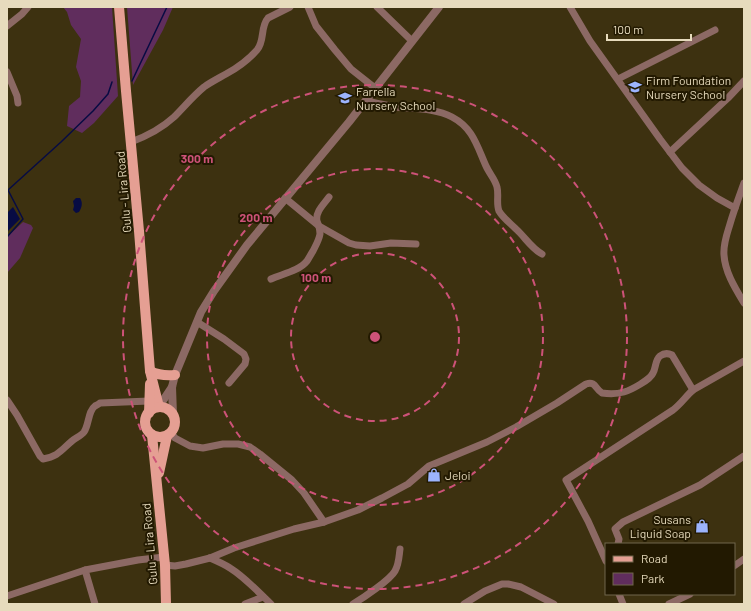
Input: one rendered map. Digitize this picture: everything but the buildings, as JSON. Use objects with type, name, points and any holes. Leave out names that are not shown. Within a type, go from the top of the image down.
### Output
[{"type":"main road","name":"Gulu - Lira Road","points":[[119,7],[140,238],[150,373]]},
{"type":"main road","points":[[150,373],[167,376],[175,375]]},
{"type":"main road","points":[[149,413],[150,373]]},
{"type":"main road","points":[[150,373],[159,407]]},
{"type":"main road","points":[[159,407],[170,411],[175,419],[174,429],[169,434],[160,437],[152,435],[146,427],[145,422],[149,413],[159,407]]},
{"type":"main road","points":[[157,483],[169,434]]},
{"type":"main road","name":"Gulu - Lira Road","points":[[152,435],[164,561],[166,604]]},
{"type":"street","points":[[7,26],[28,7]]},
{"type":"street","points":[[131,142],[162,127],[203,88],[233,70],[247,59],[260,46],[264,24],[268,18],[290,7]]},
{"type":"street","points":[[308,7],[316,26],[334,50],[351,69],[375,88]]},
{"type":"street","points":[[377,7],[412,41]]},
{"type":"street","points":[[173,415],[172,387],[175,375],[201,312],[211,296],[239,256],[366,101],[439,7]]},
{"type":"street","points":[[570,7],[590,41],[682,168],[699,185],[717,198],[735,208]]},
{"type":"street","points":[[618,79],[715,30]]},
{"type":"street","points":[[7,72],[17,96],[18,103]]},
{"type":"street","points":[[670,152],[744,81]]},
{"type":"street","points":[[366,101],[435,112],[454,118],[464,126],[474,139],[485,164],[496,183],[499,210],[506,220],[516,228],[535,250],[542,254]]},
{"type":"street","points":[[744,183],[725,241],[724,255],[726,267],[736,290],[744,303]]},
{"type":"street","points":[[285,198],[319,226],[348,243],[370,246],[391,243],[416,244]]},
{"type":"street","points":[[271,279],[297,268],[306,262],[318,242],[320,231],[317,216],[329,198]]},
{"type":"street","points":[[197,322],[244,354],[246,359],[245,364],[229,383]]},
{"type":"street","points":[[7,596],[86,570],[138,560],[164,561],[175,566],[186,564],[210,558],[234,548],[294,529],[324,522],[358,510],[408,484],[429,466],[487,442],[516,427],[586,384],[594,384],[602,393],[619,393],[627,391],[652,376],[658,359],[667,353],[672,355],[693,390]]},
{"type":"street","points":[[604,552],[566,480],[679,406],[693,390],[744,361]]},
{"type":"street","points":[[159,407],[172,387]]},
{"type":"street","points":[[7,400],[40,456],[44,459],[51,458],[58,454],[72,440],[84,433],[94,406],[100,404],[149,401]]},
{"type":"street","points":[[169,434],[190,446],[203,448],[223,444],[238,444],[250,447],[292,480],[304,493],[324,522]]},
{"type":"street","points":[[618,543],[619,539],[615,529],[623,522],[700,485],[744,456]]},
{"type":"street","points":[[353,604],[393,574],[396,570],[400,549]]},
{"type":"street","points":[[210,558],[229,567],[245,578],[272,604]]},
{"type":"street","points":[[735,565],[744,560]]},
{"type":"street","points":[[86,570],[95,604]]},
{"type":"street","points":[[464,604],[485,591],[502,584],[521,587],[554,604]]},
{"type":"street","points":[[669,604],[688,595]]},
{"type":"street","points":[[245,604],[263,596]]},
{"type":"green space","points":[[63,7],[112,7],[118,96],[94,123],[82,133],[67,126],[69,106],[80,97],[81,81],[76,67],[81,39],[71,25],[67,12]]},
{"type":"green space","points":[[127,7],[173,7],[163,30],[133,85]]},
{"type":"green space","points":[[23,222],[31,225],[33,228],[20,258],[7,273],[7,237]]},
{"type":"shaded area","points":[[76,198],[80,198],[82,203],[79,212],[76,213],[73,210],[73,201]]},
{"type":"shaded area","points":[[13,207],[20,219],[7,232],[7,213]]},
{"type":"waterway","points":[[132,81],[167,7]]},
{"type":"waterway","points":[[7,237],[23,219],[8,190],[93,111],[108,94],[112,82]]},
{"type":"place","name":"Firm Foundation Nursery School","points":[[635,87]]},
{"type":"place","name":"Farrella Nursery School","points":[[345,98]]},
{"type":"place","name":"Jeloi","points":[[434,475]]},
{"type":"place","name":"Susans Liquid Soap","points":[[702,526]]}]
